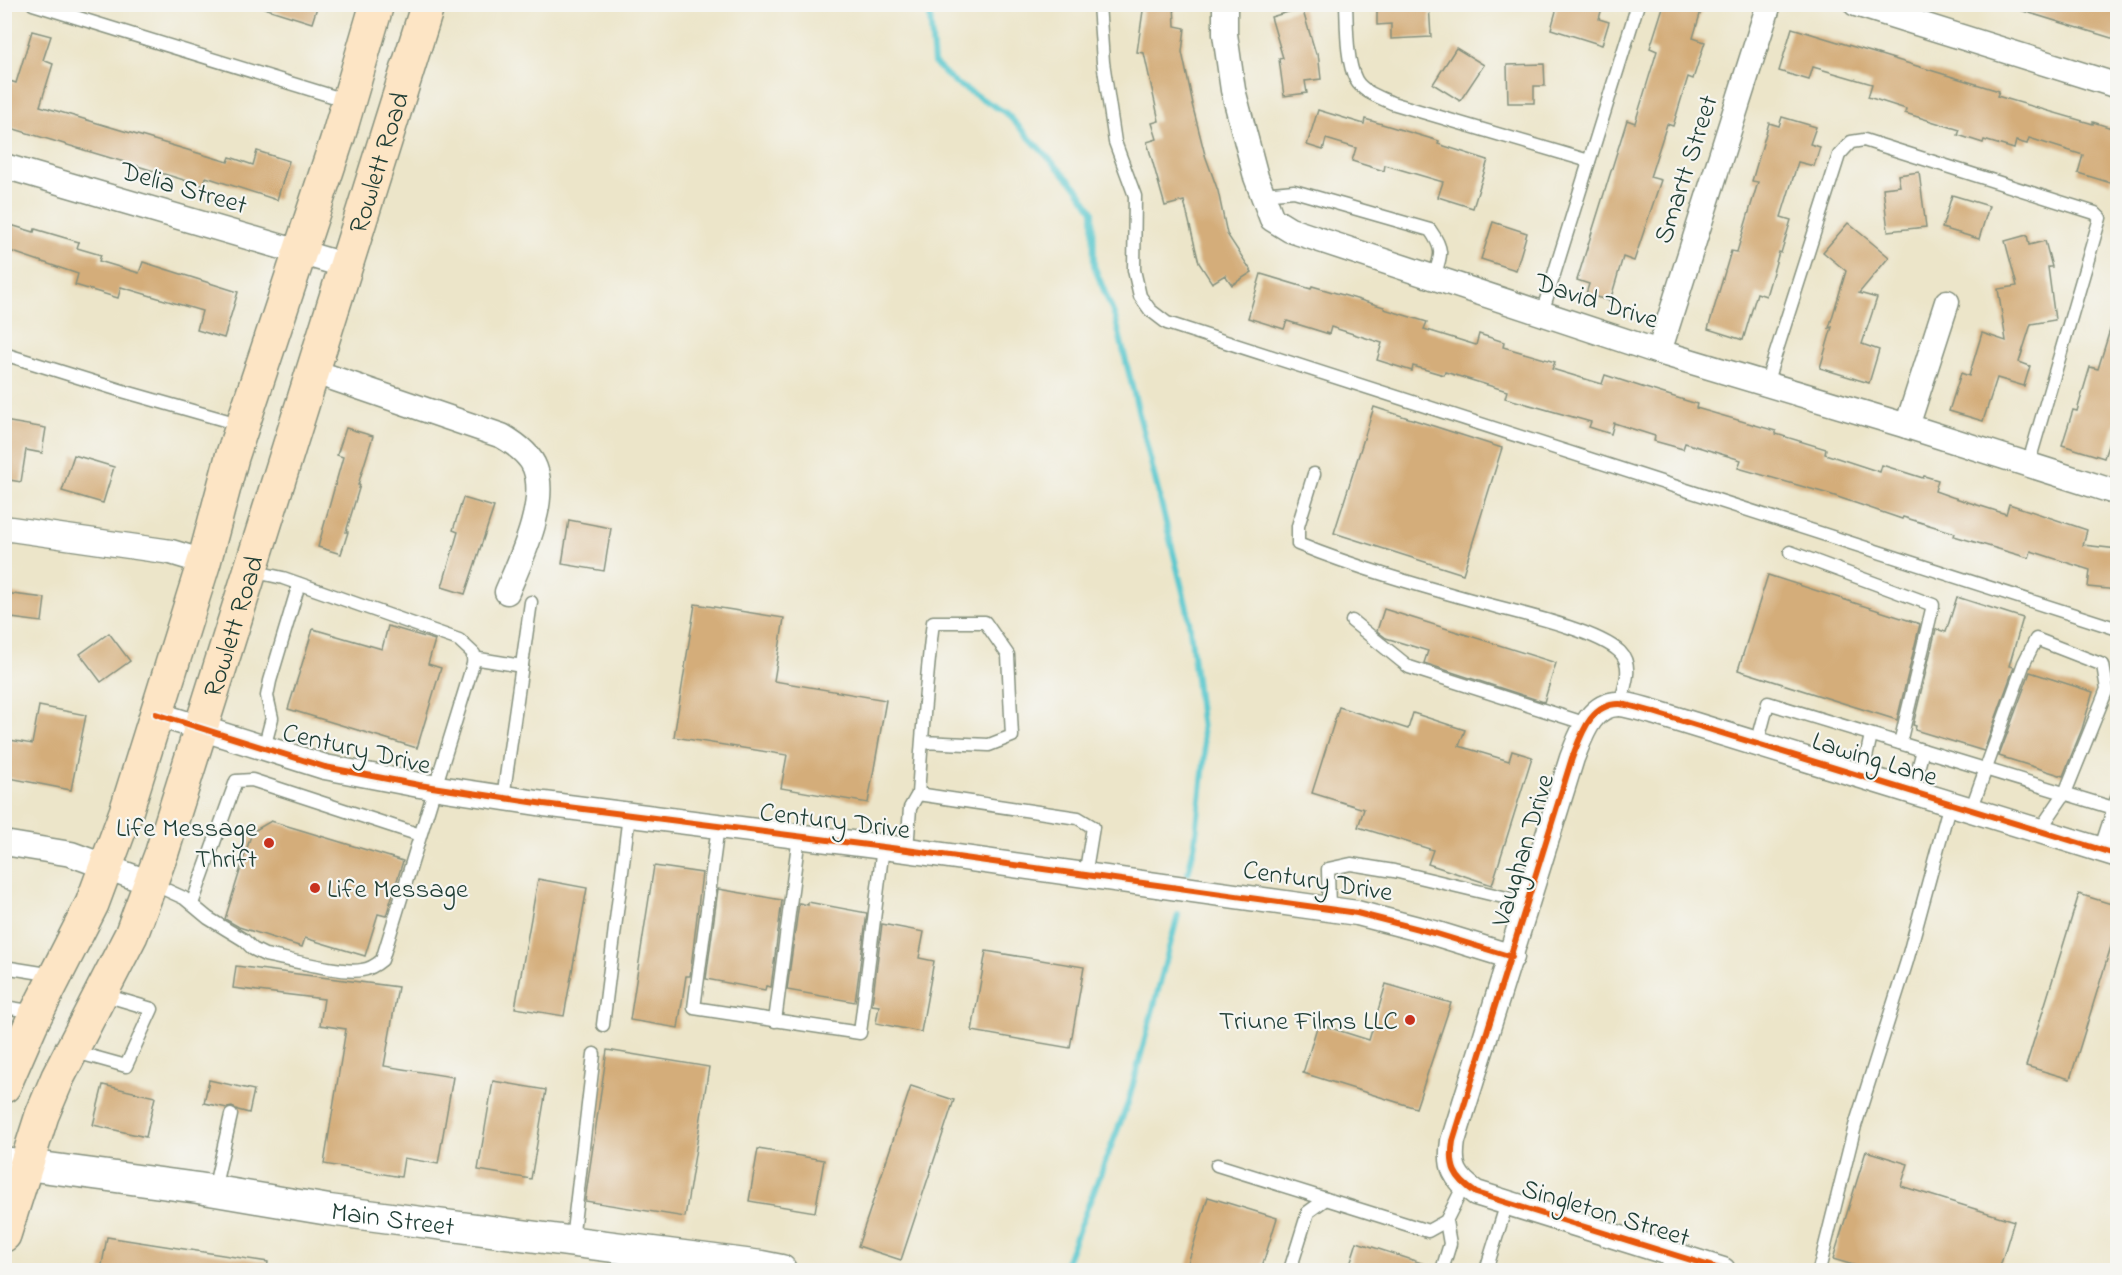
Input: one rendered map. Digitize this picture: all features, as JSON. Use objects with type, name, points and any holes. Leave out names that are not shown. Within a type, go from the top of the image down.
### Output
[{"type":"main road","name":"Rowlett Road","points":[[4,1086],[92,904],[126,812],[204,562],[243,425],[349,101],[377,4]]},
{"type":"main road","name":"Rowlett Road","points":[[4,1235],[16,1163],[131,935],[150,883],[250,575],[428,4]]},
{"type":"street","name":"David Drive","points":[[1225,4],[1225,34],[1233,90],[1262,194],[1272,219],[1290,230],[1659,352],[2118,493]]},
{"type":"street","name":"Smartt Street","points":[[1659,352],[1769,4]]},
{"type":"street","points":[[1856,4],[2118,86]]},
{"type":"street","name":"Delia Street","points":[[4,166],[347,266]]},
{"type":"street","points":[[1906,426],[1947,302]]},
{"type":"street","points":[[312,371],[494,433],[515,444],[527,456],[535,468],[538,493],[536,514],[507,592]]},
{"type":"street","points":[[4,528],[171,552],[204,562]]},
{"type":"street","name":"Vaughan Drive","points":[[1470,1189],[1455,1173],[1450,1158],[1453,1142],[1572,758],[1587,724],[1607,706],[1620,704]]},
{"type":"street","name":"Lawing Lane","points":[[1620,704],[1653,712],[2109,853]]},
{"type":"street","name":"Century Drive","points":[[156,714],[325,767],[435,787],[1358,913],[1512,957]]},
{"type":"street","points":[[4,843],[71,854],[150,883]]},
{"type":"street","name":"Main Street","points":[[16,1163],[329,1210],[750,1264],[781,1270]]},
{"type":"street","name":"Singleton Street","points":[[1470,1189],[1507,1203],[1723,1270]]},
{"type":"lane","points":[[33,4],[349,101]]},
{"type":"lane","points":[[1099,4],[1103,62],[1115,142],[1135,196],[1134,270],[1140,296],[1150,310],[1167,323],[2118,629]]},
{"type":"lane","points":[[1346,4],[1350,57],[1356,81],[1370,94],[1392,103],[1589,160]]},
{"type":"lane","points":[[1542,313],[1638,4]]},
{"type":"lane","points":[[1766,384],[1839,155],[1851,142],[1864,140],[2095,213],[2100,218],[2028,465]]},
{"type":"lane","points":[[1262,194],[1294,191],[1430,230],[1439,243],[1440,258],[1433,279]]},
{"type":"lane","points":[[4,354],[243,425]]},
{"type":"lane","points":[[1314,474],[1298,526],[1298,544],[1445,593],[1572,629],[1602,641],[1621,653],[1628,671],[1620,704]]},
{"type":"lane","points":[[1790,552],[1933,605],[1900,743]]},
{"type":"lane","points":[[150,883],[184,898],[208,918],[265,955],[361,971],[375,966],[382,960],[474,654],[459,640],[299,584],[265,574],[250,575]]},
{"type":"lane","points":[[264,748],[272,718],[267,696],[270,681],[299,584]]},
{"type":"lane","points":[[503,798],[531,602]]},
{"type":"lane","points":[[1352,621],[1409,667],[1587,724]]},
{"type":"lane","points":[[907,850],[910,808],[918,794],[922,742],[933,622],[986,622],[1008,655],[1012,736],[988,745],[922,742]]},
{"type":"lane","points":[[1819,1270],[1856,1126],[1907,961],[1960,807],[1985,769],[2024,663],[2036,639],[2103,665],[2107,689],[2065,793],[2039,831]]},
{"type":"lane","points":[[473,658],[522,666]]},
{"type":"lane","points":[[1757,744],[1768,703],[2114,808]]},
{"type":"lane","points":[[1862,776],[1871,735]]},
{"type":"lane","points":[[1912,792],[1923,750]]},
{"type":"lane","points":[[192,904],[236,781],[252,780],[420,835]]},
{"type":"lane","points":[[918,794],[1078,818],[1093,827],[1085,876]]},
{"type":"lane","points":[[2109,853],[2114,808],[2118,795]]},
{"type":"lane","points":[[603,1025],[629,815]]},
{"type":"lane","points":[[718,826],[694,1008],[860,1033],[883,847]]},
{"type":"lane","points":[[775,1021],[799,836]]},
{"type":"lane","points":[[1329,909],[1328,870],[1351,864],[1394,871],[1528,903]]},
{"type":"lane","points":[[4,967],[57,976]]},
{"type":"lane","points":[[71,1051],[126,1066],[152,1009],[100,994]]},
{"type":"lane","points":[[4,1007],[38,1012]]},
{"type":"lane","points":[[572,1242],[594,1054]]},
{"type":"lane","points":[[214,1191],[231,1115]]},
{"type":"lane","points":[[1217,1165],[1428,1231],[1446,1221],[1470,1189]]},
{"type":"lane","points":[[1290,1270],[1308,1212],[1326,1199]]},
{"type":"lane","points":[[1486,1270],[1507,1203]]},
{"type":"lane","points":[[1442,1270],[1450,1244],[1446,1221]]},
{"type":"building","points":[[264,4],[318,4],[312,23],[264,8]]},
{"type":"building","points":[[1144,4],[1174,4],[1175,26],[1185,28],[1182,52],[1205,155],[1218,191],[1227,234],[1252,272],[1232,285],[1225,275],[1212,283],[1199,263],[1184,201],[1165,206],[1147,142],[1157,139],[1152,123],[1159,121],[1144,53],[1137,52]]},
{"type":"building","points":[[1377,4],[1429,4],[1431,37],[1391,39],[1391,24],[1377,25]]},
{"type":"building","points":[[1558,4],[1603,4],[1599,19],[1609,22],[1602,45],[1551,29]]},
{"type":"building","points":[[1664,4],[1703,4],[1693,38],[1705,42],[1693,79],[1688,77],[1673,126],[1667,124],[1650,177],[1661,180],[1634,261],[1623,257],[1610,301],[1586,294],[1589,284],[1577,280],[1627,120],[1635,123],[1657,51],[1650,48]]},
{"type":"building","points":[[2014,4],[2118,4],[2118,40],[2013,8]]},
{"type":"building","points":[[1302,8],[1316,54],[1318,53],[1321,79],[1305,81],[1307,93],[1284,96],[1279,59],[1283,58],[1271,17]]},
{"type":"building","points":[[1792,28],[1999,91],[1997,96],[2118,130],[2118,161],[2111,183],[2078,173],[2083,155],[2029,138],[2027,144],[2016,141],[2014,149],[1984,140],[1983,143],[1958,135],[1960,130],[1905,113],[1906,109],[1868,97],[1872,84],[1813,67],[1809,80],[1779,71]]},
{"type":"building","points":[[32,31],[51,36],[43,60],[53,64],[40,106],[228,162],[230,157],[253,165],[257,151],[289,161],[277,200],[206,177],[204,186],[4,126],[4,79],[16,83]]},
{"type":"building","points":[[1456,48],[1484,65],[1460,101],[1433,84]]},
{"type":"building","points":[[1544,64],[1545,86],[1534,86],[1534,103],[1508,103],[1507,65]]},
{"type":"building","points":[[1318,110],[1364,124],[1365,119],[1439,141],[1438,144],[1488,160],[1473,208],[1438,197],[1443,182],[1385,165],[1384,171],[1352,161],[1356,148],[1326,139],[1323,150],[1307,145]]},
{"type":"building","points":[[1782,117],[1816,127],[1810,144],[1820,147],[1814,166],[1798,162],[1781,217],[1791,220],[1781,253],[1779,252],[1766,296],[1757,293],[1743,340],[1708,329],[1731,251],[1737,252],[1758,182],[1752,181],[1769,123],[1779,126]]},
{"type":"building","points":[[1919,172],[1926,227],[1888,231],[1883,188],[1900,186],[1898,175]]},
{"type":"building","points":[[1952,195],[1989,206],[1979,239],[1942,228]]},
{"type":"building","points":[[1493,222],[1527,233],[1516,270],[1481,259]]},
{"type":"building","points":[[4,223],[79,242],[77,248],[101,255],[99,261],[139,273],[143,262],[238,292],[224,338],[197,330],[202,311],[121,287],[118,298],[75,285],[78,274],[4,249]]},
{"type":"building","points":[[1848,223],[1889,257],[1859,293],[1877,298],[1862,344],[1879,350],[1869,383],[1820,368],[1846,271],[1823,252]]},
{"type":"building","points":[[2027,235],[2029,245],[2045,241],[2052,267],[2048,267],[2055,320],[2031,324],[2019,362],[2030,366],[2024,386],[1997,378],[1983,421],[1949,411],[1961,373],[1969,376],[1982,333],[2006,341],[1998,289],[2017,286],[2005,241]]},
{"type":"building","points":[[1261,274],[1384,307],[1384,309],[1427,322],[1424,329],[1476,345],[1479,334],[1504,342],[1503,347],[1555,362],[1552,369],[1602,384],[1605,375],[1697,404],[1696,408],[1776,431],[1776,434],[1826,449],[1825,454],[1880,472],[1882,465],[1923,478],[1924,476],[1938,480],[1935,491],[2006,514],[2009,504],[2087,530],[2083,545],[2118,549],[2118,590],[2088,587],[2090,570],[2031,551],[2029,558],[1954,536],[1955,533],[1903,517],[1902,519],[1829,494],[1738,468],[1741,460],[1685,443],[1683,449],[1654,441],[1655,436],[1614,423],[1611,434],[1589,427],[1591,422],[1505,398],[1507,391],[1445,372],[1444,375],[1413,366],[1412,371],[1377,360],[1382,343],[1331,327],[1329,334],[1287,321],[1284,329],[1248,318]]},
{"type":"building","points":[[2114,317],[2118,318],[2118,414],[2104,458],[2062,445],[2073,410],[2077,411],[2090,367],[2098,369]]},
{"type":"building","points":[[1374,407],[1502,448],[1463,574],[1334,533]]},
{"type":"building","points":[[4,421],[46,428],[42,453],[26,450],[21,482],[4,479]]},
{"type":"building","points":[[346,428],[373,436],[341,554],[318,547],[343,457],[337,455]]},
{"type":"building","points":[[74,455],[114,467],[103,503],[62,491]]},
{"type":"building","points":[[463,498],[494,507],[465,594],[442,587],[458,532],[453,530]]},
{"type":"building","points":[[569,520],[611,528],[604,571],[562,564]]},
{"type":"building","points":[[1768,575],[1920,624],[1897,720],[1738,670]]},
{"type":"building","points":[[4,593],[45,598],[42,622],[4,617]]},
{"type":"building","points":[[1957,597],[2023,618],[2009,666],[2014,667],[1984,751],[1915,730],[1916,726],[1913,725],[1936,629],[1946,632]]},
{"type":"building","points":[[695,604],[784,618],[774,681],[886,700],[868,803],[781,788],[787,755],[674,737]]},
{"type":"building","points":[[1384,609],[1556,663],[1544,702],[1424,663],[1428,651],[1386,638],[1377,631]]},
{"type":"building","points":[[388,626],[435,640],[428,664],[441,668],[417,748],[288,709],[313,629],[382,649]]},
{"type":"building","points":[[109,633],[130,661],[101,682],[80,654]]},
{"type":"building","points":[[2030,672],[2093,692],[2082,729],[2063,776],[1999,756]]},
{"type":"building","points":[[39,706],[86,715],[71,790],[4,777],[4,739],[32,744]]},
{"type":"building","points":[[1339,707],[1408,729],[1413,713],[1465,730],[1459,746],[1509,761],[1512,751],[1532,757],[1492,885],[1428,864],[1433,850],[1358,827],[1364,809],[1312,793]]},
{"type":"building","name":"Life Message","points":[[271,821],[403,861],[386,916],[378,914],[365,956],[305,938],[302,947],[239,927],[225,919],[252,832]]},
{"type":"building","points":[[654,866],[702,873],[690,976],[686,976],[678,1028],[630,1020]]},
{"type":"building","points":[[538,879],[587,888],[564,1016],[515,1008]]},
{"type":"building","points":[[718,889],[782,900],[771,987],[766,986],[765,990],[706,979]]},
{"type":"building","points":[[2079,894],[2118,906],[2118,924],[2070,1079],[2026,1066]]},
{"type":"building","points":[[808,902],[867,913],[855,1002],[787,990],[799,903],[808,905]]},
{"type":"building","points":[[882,924],[924,932],[919,958],[934,961],[921,1032],[876,1023],[879,1006],[872,1005]]},
{"type":"building","points":[[986,951],[1084,967],[1070,1048],[972,1031]]},
{"type":"building","points":[[236,966],[398,987],[384,1066],[453,1077],[438,1164],[404,1158],[401,1177],[324,1164],[346,1029],[320,1025],[324,999],[233,988]]},
{"type":"building","points":[[1386,984],[1451,1003],[1416,1108],[1303,1073],[1318,1024],[1369,1040]]},
{"type":"building","points":[[607,1050],[709,1067],[685,1217],[585,1201]]},
{"type":"building","points":[[209,1080],[254,1090],[249,1113],[232,1107],[204,1103]]},
{"type":"building","points":[[493,1081],[546,1090],[531,1179],[478,1170]]},
{"type":"building","points":[[103,1085],[155,1097],[146,1137],[93,1125]]},
{"type":"building","points":[[911,1086],[954,1100],[901,1260],[858,1246]]},
{"type":"building","points":[[758,1149],[824,1160],[815,1212],[749,1201]]},
{"type":"building","points":[[1866,1151],[1908,1164],[1901,1186],[2014,1221],[1999,1270],[1870,1270],[1833,1259]]},
{"type":"building","points":[[1208,1197],[1277,1218],[1261,1270],[1186,1270]]},
{"type":"building","points":[[107,1237],[268,1262],[267,1270],[101,1270]]},
{"type":"building","points":[[1357,1242],[1434,1267],[1434,1270],[1348,1270]]},
{"type":"waterway","points":[[929,4],[934,63],[955,83],[1006,113],[1078,189],[1093,211],[1094,266],[1115,317],[1188,612],[1205,755],[1195,843],[1188,873]]},
{"type":"waterway","points":[[1063,1270],[1128,1103],[1178,915]]},
{"type":"cycle path","points":[[1723,1270],[1476,1193],[1458,1177],[1453,1165],[1453,1141],[1572,758],[1583,731],[1594,715],[1610,705],[1636,707],[2118,855]]},
{"type":"cycle path","points":[[156,714],[325,767],[419,785],[544,804],[907,850],[1357,913],[1512,957]]},
{"type":"place","name":"Life Message Thrift","points":[[269,843]]},
{"type":"place","name":"Life Message","points":[[315,888]]},
{"type":"place","name":"Triune Films LLC","points":[[1410,1020]]}]
